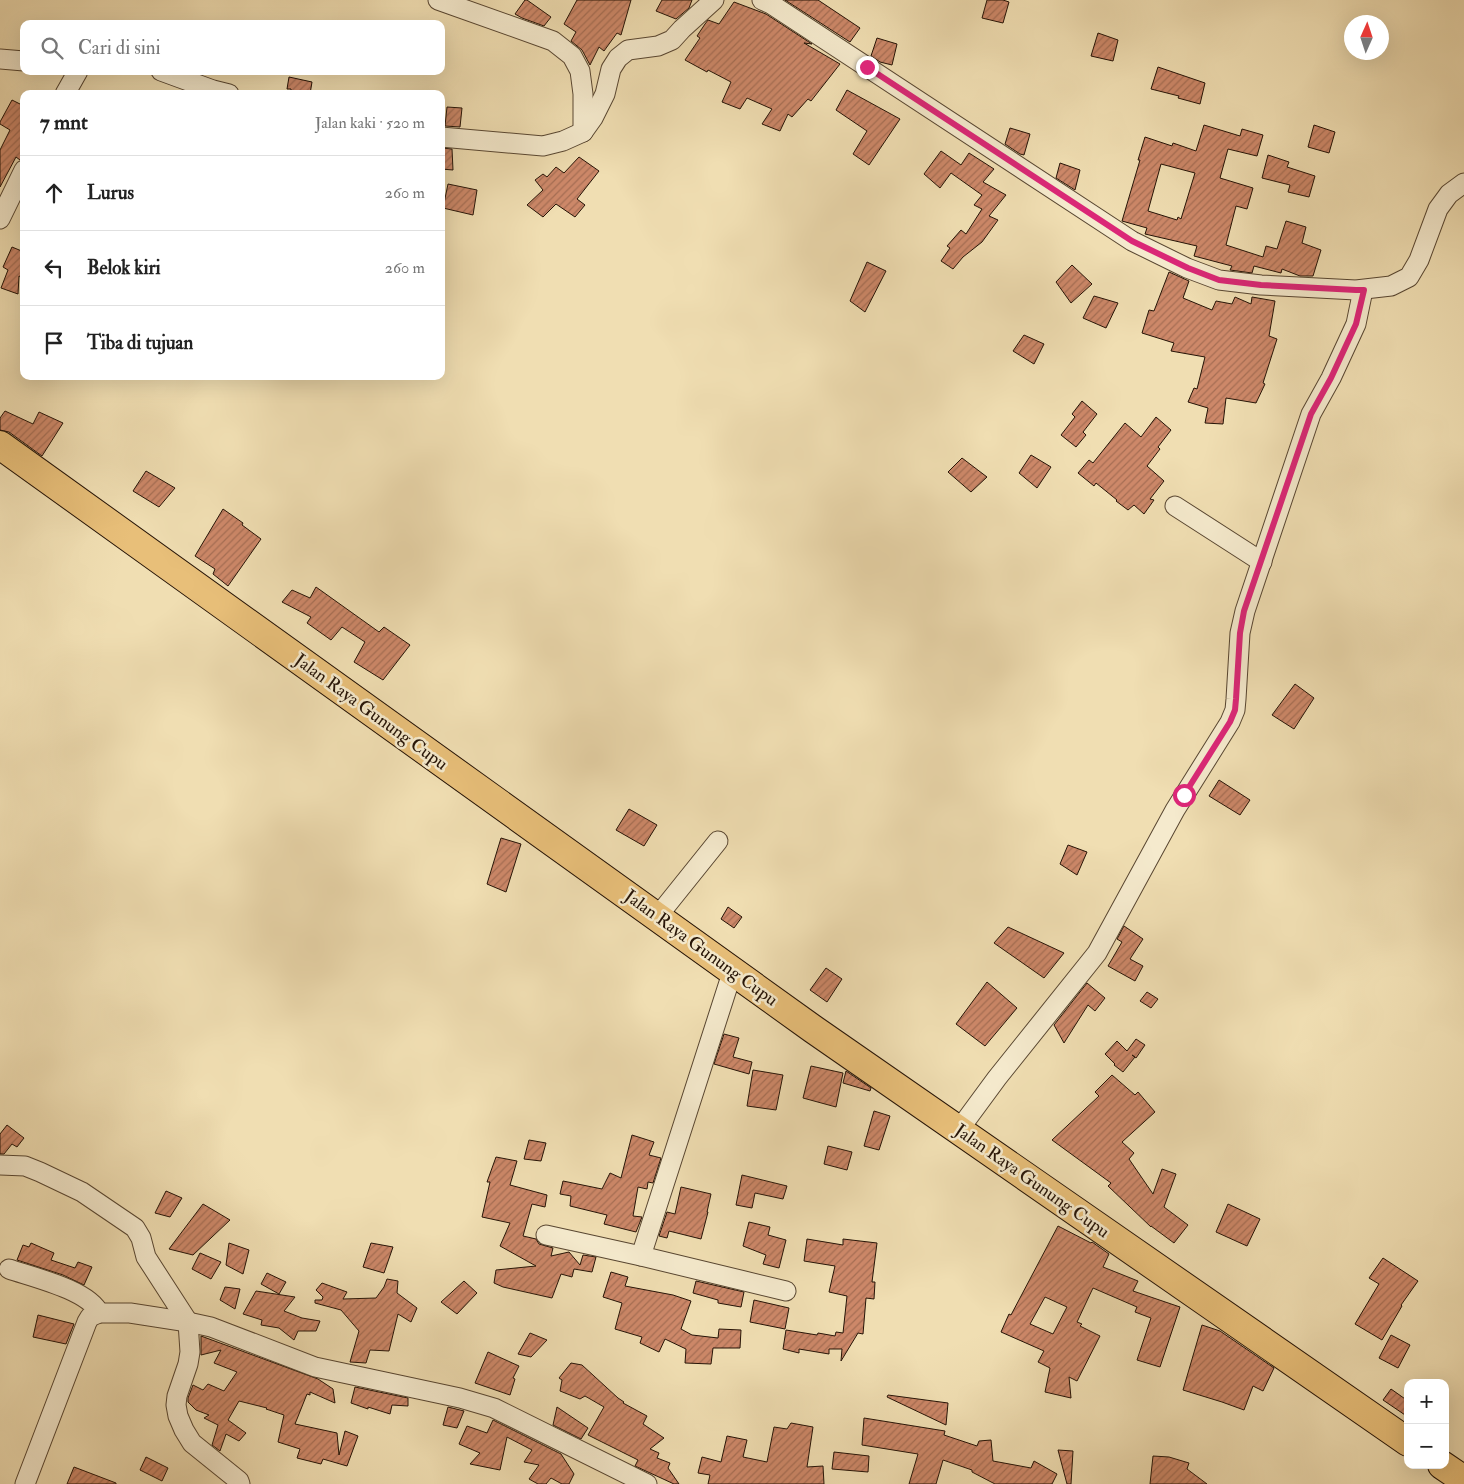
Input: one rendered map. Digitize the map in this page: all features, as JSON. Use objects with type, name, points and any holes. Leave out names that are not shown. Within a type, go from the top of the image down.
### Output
[{"type":"highway","name":"Jalan Raya Gunung Cupu","points":[[0,445],[821,1035],[1404,1439]]},
{"type":"highway","points":[[1448,1469],[1464,1480]]},
{"type":"street","points":[[438,0],[553,41],[572,56],[580,71],[583,94],[583,132]]},
{"type":"street","points":[[445,137],[543,146],[563,141],[583,132],[593,118],[604,94],[611,70],[618,58],[628,50],[658,46],[672,40],[714,0]]},
{"type":"street","points":[[762,0],[771,4],[1132,241],[1188,268],[1219,280],[1261,285],[1356,290],[1391,286],[1409,277],[1419,260],[1438,209],[1449,194],[1464,183]]},
{"type":"street","points":[[0,59],[20,61]]},
{"type":"street","points":[[67,90],[76,75]]},
{"type":"street","points":[[172,75],[213,90]]},
{"type":"street","points":[[0,219],[20,178]]},
{"type":"street","points":[[958,1131],[997,1078],[1097,953],[1175,810],[1230,722],[1235,710],[1240,633],[1244,611],[1311,414],[1331,378],[1356,324],[1364,290]]},
{"type":"street","points":[[1175,506],[1262,562]]},
{"type":"street","points":[[657,917],[718,841]]},
{"type":"street","points":[[641,1256],[733,970]]},
{"type":"street","points":[[0,1165],[26,1166],[40,1172],[82,1192],[135,1228],[142,1238],[146,1257],[188,1322],[190,1352],[177,1396],[178,1416],[192,1443],[239,1481],[240,1484]]},
{"type":"street","points":[[546,1235],[786,1291]]},
{"type":"street","points":[[9,1270],[67,1288],[92,1302],[99,1312]]},
{"type":"street","points":[[25,1484],[90,1317],[99,1312],[130,1312],[211,1327],[315,1368],[460,1398],[494,1408],[647,1484]]},
{"type":"building","points":[[525,0],[551,17],[544,26],[515,14]]},
{"type":"building","points":[[577,0],[631,0],[621,35],[617,33],[604,51],[599,47],[590,65],[582,50],[571,41],[576,32],[564,24]]},
{"type":"building","points":[[662,0],[692,0],[689,8],[676,19],[656,11]]},
{"type":"building","points":[[785,0],[818,0],[860,28],[850,42]]},
{"type":"building","points":[[987,0],[1009,2],[1003,23],[982,18]]},
{"type":"building","points":[[734,2],[766,14],[812,44],[804,43],[840,64],[811,101],[808,99],[792,117],[788,114],[780,131],[762,124],[772,109],[747,98],[740,109],[722,102],[731,82],[685,60],[700,38],[697,36],[708,20],[719,24]]},
{"type":"building","points":[[1098,33],[1118,40],[1113,61],[1091,56]]},
{"type":"building","points":[[877,38],[897,44],[892,65],[880,62],[871,56]]},
{"type":"building","points":[[1158,67],[1205,83],[1200,104],[1178,98],[1179,96],[1151,89]]},
{"type":"building","points":[[289,77],[312,82],[311,90],[287,89]]},
{"type":"building","points":[[847,90],[900,119],[869,165],[853,154],[867,131],[836,110]]},
{"type":"building","points":[[12,100],[20,104],[20,160],[16,157],[0,187],[0,150],[10,130],[0,124]]},
{"type":"building","points":[[447,107],[462,108],[460,127],[445,126]]},
{"type":"building","points":[[1204,125],[1240,136],[1242,129],[1263,135],[1257,156],[1228,149],[1220,178],[1253,188],[1247,209],[1236,206],[1226,245],[1263,257],[1266,246],[1277,249],[1286,221],[1306,227],[1302,243],[1321,250],[1313,276],[1300,276],[1282,269],[1281,273],[1254,266],[1252,273],[1230,270],[1232,266],[1194,256],[1197,246],[1145,234],[1147,228],[1122,221],[1145,137],[1172,146],[1173,143],[1196,151]],"holes":[[[1161,164],[1195,173],[1181,219],[1178,217],[1177,220],[1148,211]]]},
{"type":"building","points":[[1314,125],[1335,132],[1329,153],[1308,147]]},
{"type":"building","points":[[1010,128],[1030,134],[1024,155],[1005,144]]},
{"type":"building","points":[[445,148],[452,149],[453,170],[445,169]]},
{"type":"building","points":[[941,151],[961,165],[969,153],[994,169],[983,182],[1006,195],[989,216],[998,220],[982,242],[963,257],[953,269],[941,261],[950,248],[947,246],[961,230],[966,234],[982,209],[974,205],[982,195],[951,173],[940,188],[924,174]]},
{"type":"building","points":[[1268,155],[1289,162],[1287,167],[1315,176],[1309,197],[1288,192],[1290,185],[1262,178]]},
{"type":"building","points":[[579,157],[599,171],[577,199],[585,205],[575,217],[556,204],[543,217],[527,205],[543,190],[535,180],[543,174],[547,177],[556,167],[564,173]]},
{"type":"building","points":[[1060,163],[1080,170],[1075,190],[1056,178]]},
{"type":"building","points":[[448,184],[477,190],[473,215],[445,208]]},
{"type":"building","points":[[12,247],[20,250],[18,294],[1,288],[8,270],[3,267]]},
{"type":"building","points":[[867,262],[886,271],[865,312],[850,301]]},
{"type":"building","points":[[1072,265],[1092,284],[1071,303],[1056,282]]},
{"type":"building","points":[[1169,272],[1189,281],[1183,298],[1212,310],[1216,301],[1232,304],[1235,297],[1251,304],[1252,297],[1275,301],[1269,336],[1277,339],[1263,383],[1265,384],[1256,403],[1226,398],[1223,424],[1205,423],[1208,408],[1188,402],[1194,388],[1197,389],[1205,357],[1171,351],[1174,343],[1142,333],[1149,310],[1154,311]]},
{"type":"building","points":[[1094,296],[1118,303],[1106,328],[1083,318]]},
{"type":"building","points":[[1024,335],[1044,344],[1034,364],[1013,351]]},
{"type":"building","points":[[1082,401],[1097,414],[1083,432],[1086,435],[1076,447],[1061,435],[1075,417],[1072,414]]},
{"type":"building","points":[[5,411],[33,424],[39,412],[63,423],[42,456],[9,432],[0,430],[0,418]]},
{"type":"building","points":[[1156,417],[1171,430],[1147,466],[1164,481],[1150,499],[1154,500],[1144,514],[1134,505],[1128,510],[1096,483],[1094,486],[1078,473],[1089,460],[1093,463],[1125,423],[1141,437]]},
{"type":"building","points":[[1031,455],[1051,467],[1037,488],[1019,473]]},
{"type":"building","points":[[962,458],[987,477],[971,492],[948,472]]},
{"type":"building","points":[[146,471],[175,488],[159,507],[133,491]]},
{"type":"building","points":[[223,509],[261,539],[228,586],[213,574],[215,569],[195,556]]},
{"type":"building","points":[[316,587],[379,632],[384,627],[410,645],[383,680],[354,662],[365,642],[342,627],[331,640],[307,623],[311,617],[282,602],[292,590],[310,598]]},
{"type":"building","points":[[1295,684],[1314,698],[1294,729],[1272,715]]},
{"type":"building","points":[[1219,780],[1250,800],[1240,815],[1209,796]]},
{"type":"building","points":[[629,809],[657,825],[644,846],[616,830]]},
{"type":"building","points":[[501,838],[521,844],[506,892],[487,884]]},
{"type":"building","points":[[1068,845],[1087,852],[1077,875],[1060,864]]},
{"type":"building","points":[[728,907],[742,917],[734,928],[721,919]]},
{"type":"building","points":[[1124,926],[1143,939],[1130,959],[1143,966],[1135,981],[1108,966],[1122,942],[1117,939]]},
{"type":"building","points":[[1008,927],[1064,953],[1044,978],[994,943]]},
{"type":"building","points":[[826,968],[842,979],[827,1002],[810,990]]},
{"type":"building","points":[[987,982],[1017,1008],[985,1046],[956,1024]]},
{"type":"building","points":[[1087,983],[1105,998],[1095,1011],[1088,1005],[1064,1043],[1054,1025]]},
{"type":"building","points":[[1147,992],[1158,999],[1151,1008],[1140,1001]]},
{"type":"building","points":[[724,1034],[739,1038],[733,1057],[752,1062],[749,1074],[714,1064]]},
{"type":"building","points":[[1136,1039],[1145,1045],[1123,1072],[1105,1054],[1117,1041],[1127,1051]]},
{"type":"building","points":[[811,1066],[843,1073],[836,1107],[803,1098]]},
{"type":"building","points":[[753,1070],[783,1075],[776,1110],[747,1106]]},
{"type":"building","points":[[846,1071],[871,1088],[870,1091],[843,1083]]},
{"type":"building","points":[[1112,1075],[1135,1095],[1138,1092],[1155,1112],[1122,1142],[1134,1153],[1129,1159],[1153,1194],[1162,1169],[1176,1174],[1164,1207],[1188,1225],[1174,1243],[1151,1227],[1108,1186],[1111,1183],[1052,1140],[1099,1096],[1095,1092]]},
{"type":"building","points":[[874,1111],[890,1116],[879,1150],[864,1146]]},
{"type":"building","points":[[7,1125],[24,1138],[17,1147],[12,1144],[4,1154],[0,1154],[0,1134]]},
{"type":"building","points":[[632,1135],[654,1142],[649,1155],[661,1158],[653,1183],[648,1182],[647,1189],[638,1187],[633,1216],[642,1217],[636,1232],[604,1224],[607,1215],[570,1206],[571,1196],[560,1194],[563,1181],[602,1189],[610,1173],[621,1178]]},
{"type":"building","points":[[529,1140],[546,1143],[541,1161],[524,1159]]},
{"type":"building","points":[[828,1146],[852,1152],[847,1170],[824,1164]]},
{"type":"building","points":[[496,1157],[517,1161],[510,1185],[547,1195],[545,1207],[532,1204],[523,1236],[536,1239],[539,1244],[553,1248],[551,1256],[569,1252],[580,1265],[583,1255],[596,1257],[592,1272],[574,1269],[572,1277],[561,1274],[552,1298],[503,1287],[494,1283],[496,1270],[536,1266],[500,1246],[510,1223],[482,1217],[490,1182],[487,1182]]},
{"type":"building","points":[[742,1175],[787,1186],[783,1199],[755,1193],[752,1208],[736,1205]]},
{"type":"building","points":[[681,1187],[711,1194],[701,1239],[669,1231],[667,1238],[659,1236],[667,1212],[675,1214]]},
{"type":"building","points":[[166,1191],[182,1198],[170,1217],[155,1213]]},
{"type":"building","points":[[203,1204],[230,1220],[193,1255],[169,1249]]},
{"type":"building","points":[[1228,1204],[1260,1219],[1247,1246],[1216,1232]]},
{"type":"building","points":[[749,1222],[770,1227],[768,1235],[786,1240],[779,1268],[763,1264],[766,1255],[743,1246]]},
{"type":"building","points":[[1058,1226],[1092,1242],[1109,1254],[1103,1267],[1138,1281],[1133,1291],[1180,1307],[1160,1367],[1137,1360],[1151,1318],[1135,1312],[1137,1307],[1093,1288],[1077,1322],[1082,1324],[1080,1326],[1100,1336],[1077,1381],[1069,1377],[1071,1398],[1045,1392],[1050,1368],[1038,1362],[1044,1351],[1001,1332],[1009,1314],[1011,1315]],"holes":[[[1045,1297],[1067,1307],[1053,1334],[1030,1324]]]},
{"type":"building","points":[[807,1239],[843,1245],[843,1239],[877,1243],[872,1282],[875,1282],[874,1299],[866,1298],[863,1334],[858,1333],[841,1361],[842,1349],[829,1349],[829,1354],[799,1349],[799,1353],[783,1349],[786,1330],[835,1336],[836,1332],[843,1333],[847,1296],[829,1292],[835,1266],[804,1261]]},
{"type":"building","points":[[31,1243],[54,1253],[51,1260],[75,1268],[78,1262],[92,1267],[84,1285],[63,1275],[17,1260],[23,1245],[29,1247]]},
{"type":"building","points":[[229,1243],[249,1250],[243,1274],[226,1265]]},
{"type":"building","points":[[371,1243],[393,1247],[384,1273],[363,1267]]},
{"type":"building","points":[[200,1253],[221,1262],[211,1279],[192,1269]]},
{"type":"building","points":[[1383,1258],[1418,1281],[1401,1305],[1382,1340],[1355,1324],[1379,1284],[1369,1278]]},
{"type":"building","points":[[611,1272],[628,1277],[625,1286],[673,1295],[691,1301],[681,1329],[692,1335],[718,1338],[719,1329],[741,1330],[740,1348],[713,1348],[711,1364],[685,1363],[686,1349],[665,1339],[659,1352],[640,1343],[642,1337],[615,1329],[622,1303],[603,1297]]},
{"type":"building","points":[[267,1273],[286,1282],[279,1294],[261,1284]]},
{"type":"building","points":[[387,1279],[398,1281],[397,1293],[417,1308],[411,1322],[398,1314],[389,1351],[370,1350],[366,1363],[350,1362],[359,1331],[341,1310],[315,1303],[315,1300],[322,1300],[323,1297],[316,1290],[322,1283],[347,1292],[343,1299],[376,1298]]},
{"type":"building","points":[[464,1281],[477,1293],[457,1314],[441,1302]]},
{"type":"building","points":[[696,1281],[744,1292],[741,1307],[718,1303],[718,1300],[693,1293]]},
{"type":"building","points":[[225,1287],[240,1289],[235,1309],[220,1300]]},
{"type":"building","points":[[256,1291],[295,1297],[284,1311],[302,1318],[320,1321],[316,1331],[298,1331],[294,1340],[279,1328],[261,1325],[262,1320],[243,1314]]},
{"type":"building","points":[[754,1300],[789,1308],[785,1329],[750,1322]]},
{"type":"building","points":[[38,1315],[74,1324],[66,1344],[33,1337]]},
{"type":"building","points":[[1202,1325],[1220,1331],[1274,1368],[1263,1391],[1253,1386],[1244,1410],[1183,1390]]},
{"type":"building","points":[[530,1333],[547,1340],[531,1357],[518,1354]]},
{"type":"building","points":[[1391,1335],[1410,1345],[1398,1368],[1379,1358]]},
{"type":"building","points":[[201,1336],[318,1379],[333,1389],[335,1403],[310,1392],[310,1395],[307,1394],[295,1424],[337,1433],[339,1455],[345,1431],[358,1436],[347,1466],[323,1459],[321,1464],[297,1458],[300,1449],[278,1442],[284,1415],[267,1408],[239,1401],[228,1420],[246,1433],[239,1441],[226,1434],[220,1451],[212,1445],[218,1425],[204,1418],[209,1415],[196,1410],[188,1402],[188,1398],[193,1385],[203,1390],[208,1384],[224,1391],[237,1372],[214,1363],[221,1350],[201,1355]]},
{"type":"building","points":[[488,1352],[519,1366],[513,1378],[515,1379],[510,1395],[475,1383]]},
{"type":"building","points":[[571,1363],[582,1365],[623,1403],[647,1416],[643,1424],[664,1438],[650,1449],[659,1453],[657,1458],[670,1463],[668,1468],[679,1484],[674,1484],[635,1466],[638,1460],[588,1435],[604,1407],[585,1396],[580,1399],[560,1391],[562,1380],[559,1378]]},
{"type":"building","points":[[355,1387],[408,1398],[408,1406],[392,1405],[390,1414],[351,1403]]},
{"type":"building","points":[[1391,1389],[1404,1398],[1404,1414],[1383,1400]]},
{"type":"building","points":[[888,1395],[948,1403],[946,1425],[887,1397]]},
{"type":"building","points":[[448,1407],[464,1411],[457,1428],[443,1425]]},
{"type":"building","points":[[557,1407],[588,1428],[581,1439],[553,1425]]},
{"type":"building","points":[[864,1418],[945,1431],[944,1435],[977,1446],[979,1441],[991,1440],[993,1461],[1031,1468],[1034,1461],[1057,1474],[1052,1484],[995,1484],[972,1472],[972,1470],[943,1460],[936,1484],[909,1484],[918,1454],[862,1445]]},
{"type":"building","points":[[493,1420],[561,1454],[574,1474],[569,1484],[562,1484],[551,1478],[546,1484],[538,1484],[529,1479],[539,1465],[524,1462],[532,1450],[507,1437],[500,1470],[470,1464],[480,1453],[459,1444],[467,1426],[487,1433]]},
{"type":"building","points":[[791,1423],[813,1427],[807,1467],[823,1466],[824,1484],[708,1484],[710,1475],[698,1473],[702,1457],[721,1462],[727,1436],[747,1440],[743,1457],[767,1462],[774,1427],[787,1429]]},
{"type":"building","points":[[1058,1450],[1073,1451],[1071,1484],[1067,1484]]},
{"type":"building","points":[[834,1452],[869,1456],[868,1472],[832,1469]]},
{"type":"building","points":[[1153,1456],[1169,1457],[1189,1463],[1187,1469],[1207,1484],[1150,1484]]},
{"type":"building","points":[[146,1457],[168,1468],[162,1481],[140,1470]]},
{"type":"building","points":[[74,1467],[116,1483],[116,1484],[67,1484]]},
{"type":"route","points":[[867,67],[1132,241],[1188,268],[1219,280],[1261,285],[1364,290],[1356,324],[1331,378],[1311,414],[1244,611],[1240,633],[1235,710],[1230,722],[1184,795]]}]
